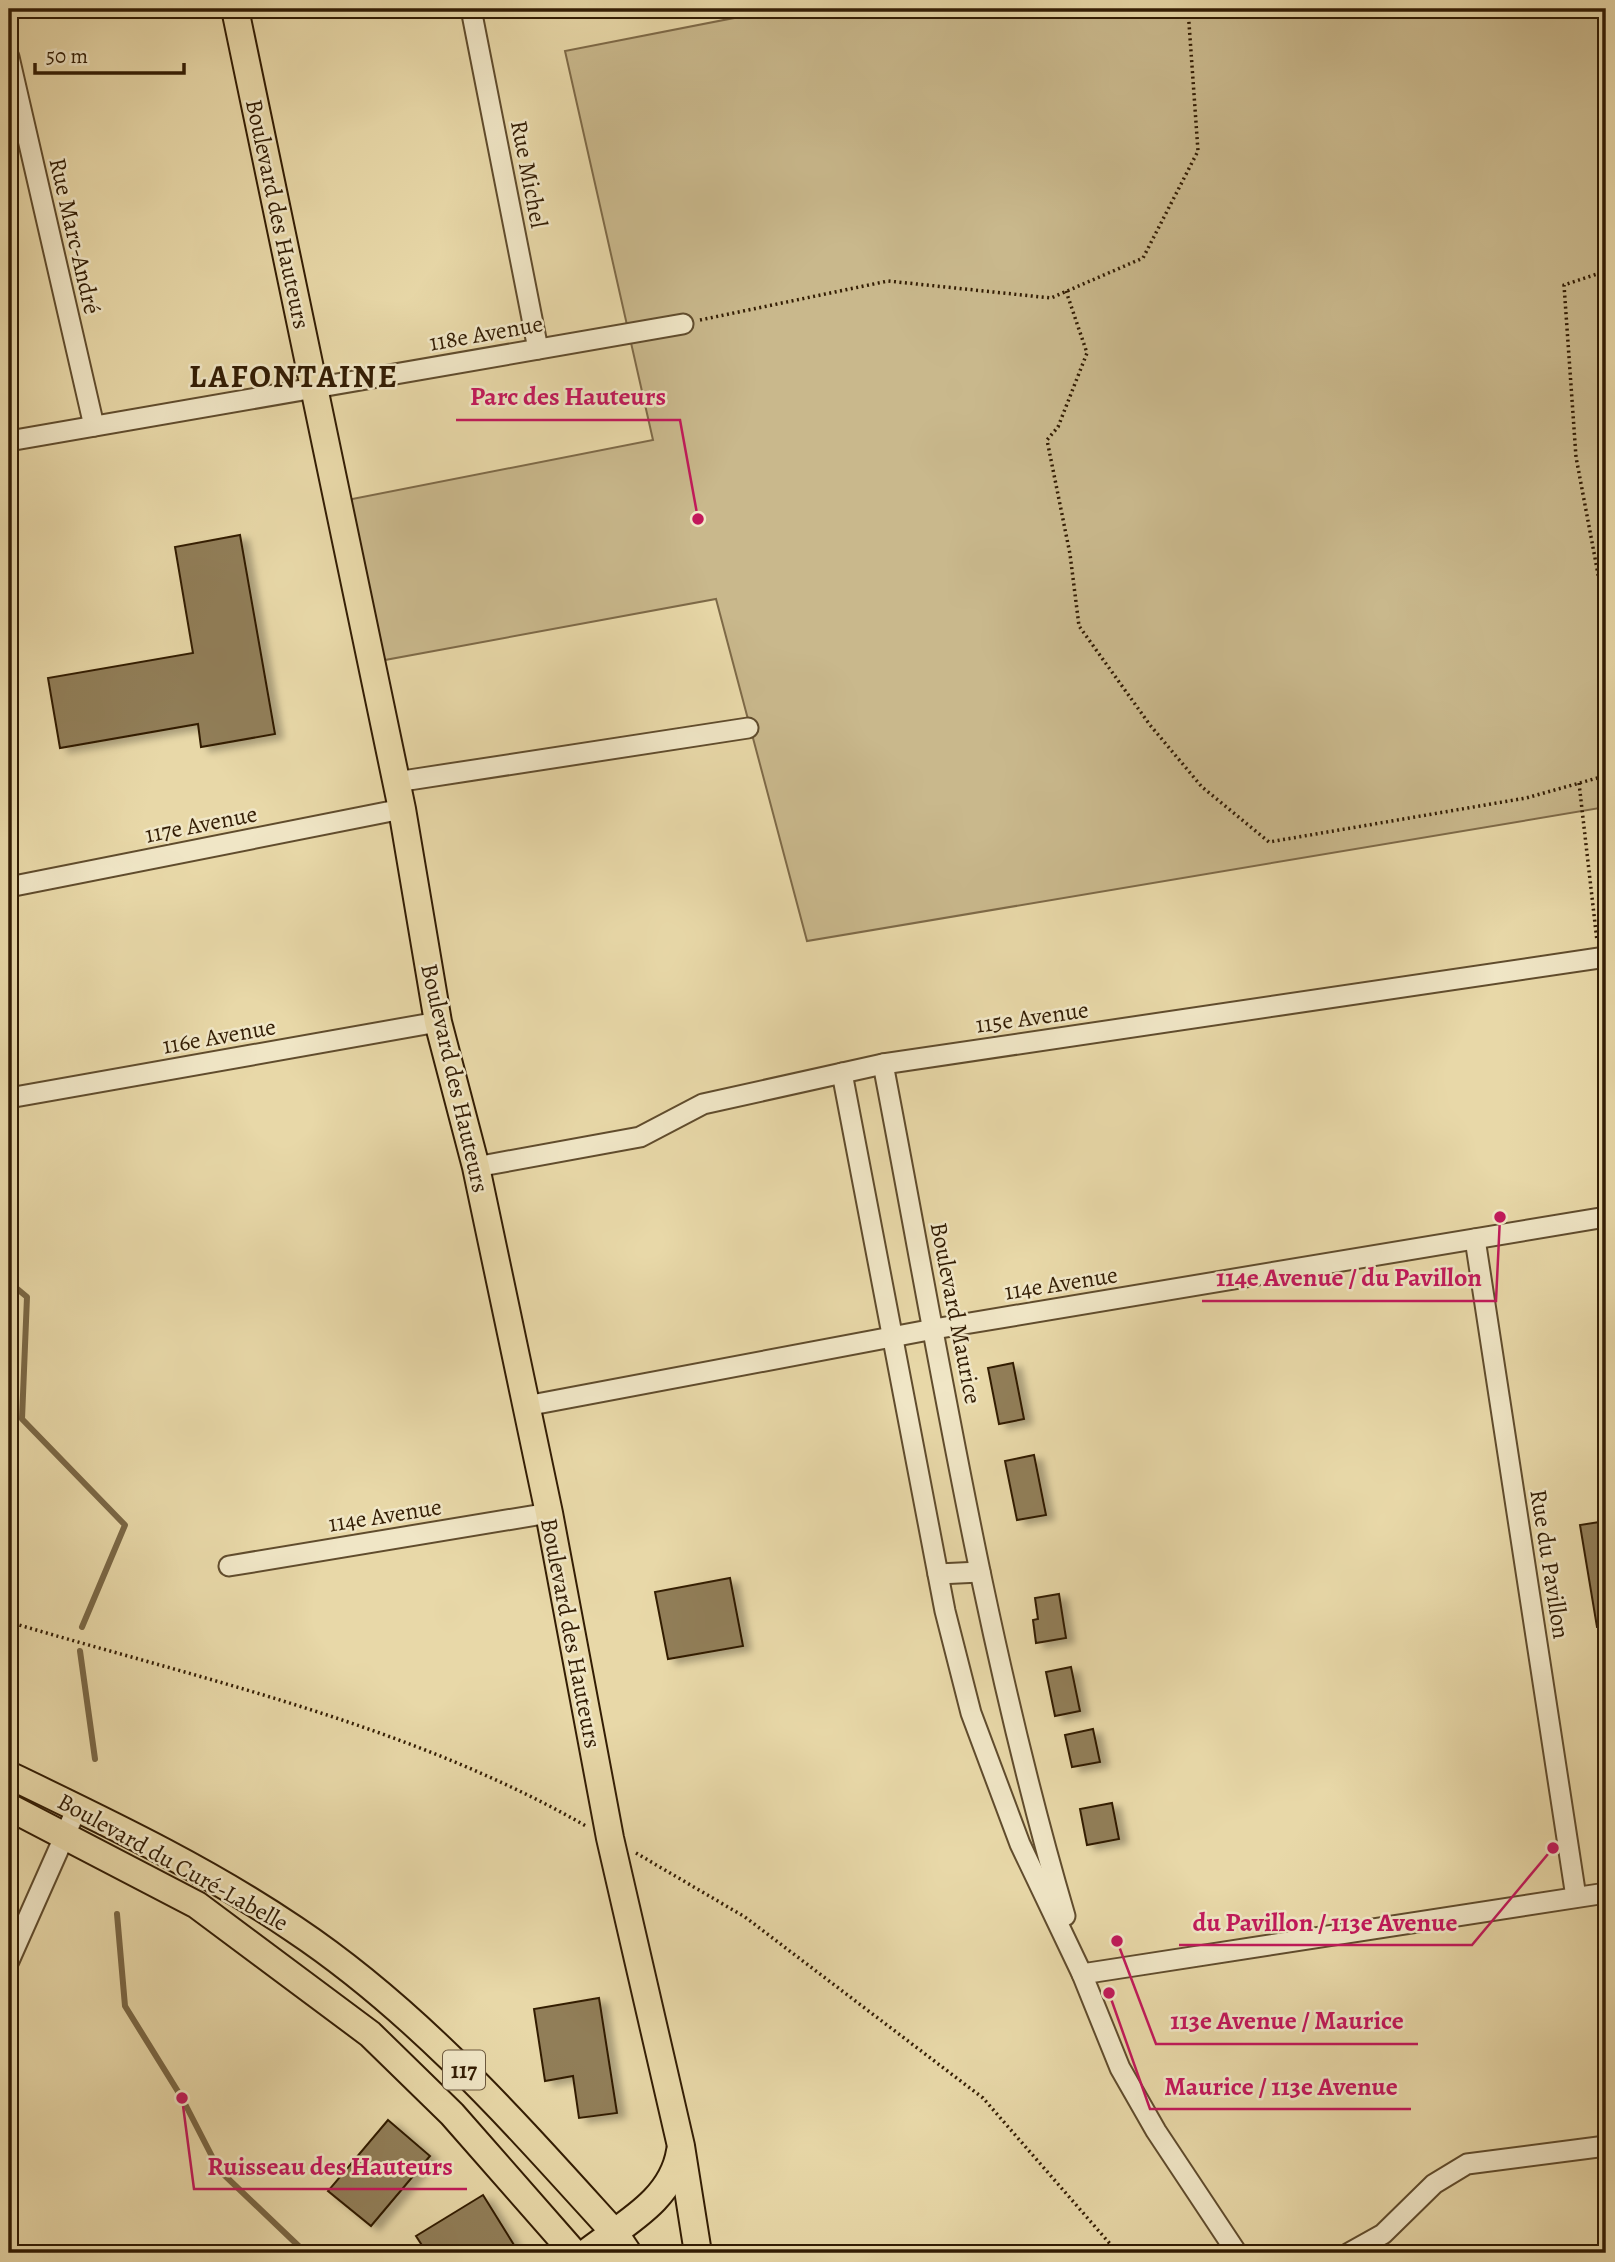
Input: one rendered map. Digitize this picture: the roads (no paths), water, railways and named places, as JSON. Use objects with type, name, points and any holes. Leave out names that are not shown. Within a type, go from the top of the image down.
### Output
[{"type":"main road","name":"Boulevard des Hauteurs","points":[[235,9],[402,809],[439,1021],[477,1167],[549,1513],[610,1838],[681,2146],[698,2253]]},
{"type":"main road","name":"Boulevard du Curé-Labelle","points":[[9,1775],[179,1860],[295,1929],[385,1998],[482,2087],[621,2243]]},
{"type":"main road","name":"Boulevard du Curé-Labelle","points":[[9,1807],[197,1905],[370,2034],[452,2114],[574,2253]]},
{"type":"main road","points":[[586,2253],[621,2243],[667,2188],[678,2165],[681,2146]]},
{"type":"street","name":"Rue Michel","points":[[471,9],[538,349]]},
{"type":"street","name":"Rue Marc-André","points":[[9,57],[94,426]]},
{"type":"street","name":"118e Avenue","points":[[9,441],[683,324]]},
{"type":"street","points":[[396,782],[748,728]]},
{"type":"street","name":"117e Avenue","points":[[9,887],[402,809]]},
{"type":"street","name":"115e Avenue","points":[[477,1167],[640,1138],[703,1104],[883,1064],[1603,958]]},
{"type":"street","name":"116e Avenue","points":[[9,1098],[439,1021]]},
{"type":"street","name":"Boulevard Maurice","points":[[883,1064],[980,1572],[1031,1800],[1082,1974]]},
{"type":"street","name":"Boulevard Maurice","points":[[842,1073],[938,1574],[971,1713],[1020,1844],[1082,1974],[1120,2068],[1156,2131],[1237,2253]]},
{"type":"street","name":"114e Avenue","points":[[526,1406],[934,1329],[1606,1217]]},
{"type":"street","name":"Rue du Pavillon","points":[[1475,1239],[1576,1897]]},
{"type":"street","name":"114e Avenue","points":[[229,1566],[549,1513]]},
{"type":"street","points":[[938,1574],[980,1572]]},
{"type":"street","points":[[9,1961],[77,1808]]},
{"type":"street","points":[[1082,1974],[1606,1892]]},
{"type":"street","points":[[1349,2253],[1383,2234],[1434,2184],[1468,2164],[1606,2146]]},
{"type":"waterway","points":[[9,1282],[27,1297],[22,1419],[125,1525],[82,1627]]},
{"type":"waterway","points":[[80,1651],[95,1759]]},
{"type":"waterway","points":[[117,1914],[125,2006],[182,2098],[219,2170],[306,2253]]},
{"type":"place","name":"Parc des Hauteurs","points":[[698,519]]},
{"type":"place","name":"114e Avenue / du Pavillon","points":[[1500,1217]]},
{"type":"place","name":"du Pavillon / 113e Avenue","points":[[1553,1848]]},
{"type":"place","name":"113e Avenue / Maurice","points":[[1117,1941]]},
{"type":"place","name":"Maurice / 113e Avenue","points":[[1109,1993]]},
{"type":"place","name":"Ruisseau des Hauteurs","points":[[182,2098]]},
{"type":"district","name":"LAFONTAINE","points":[[294,376]]}]
